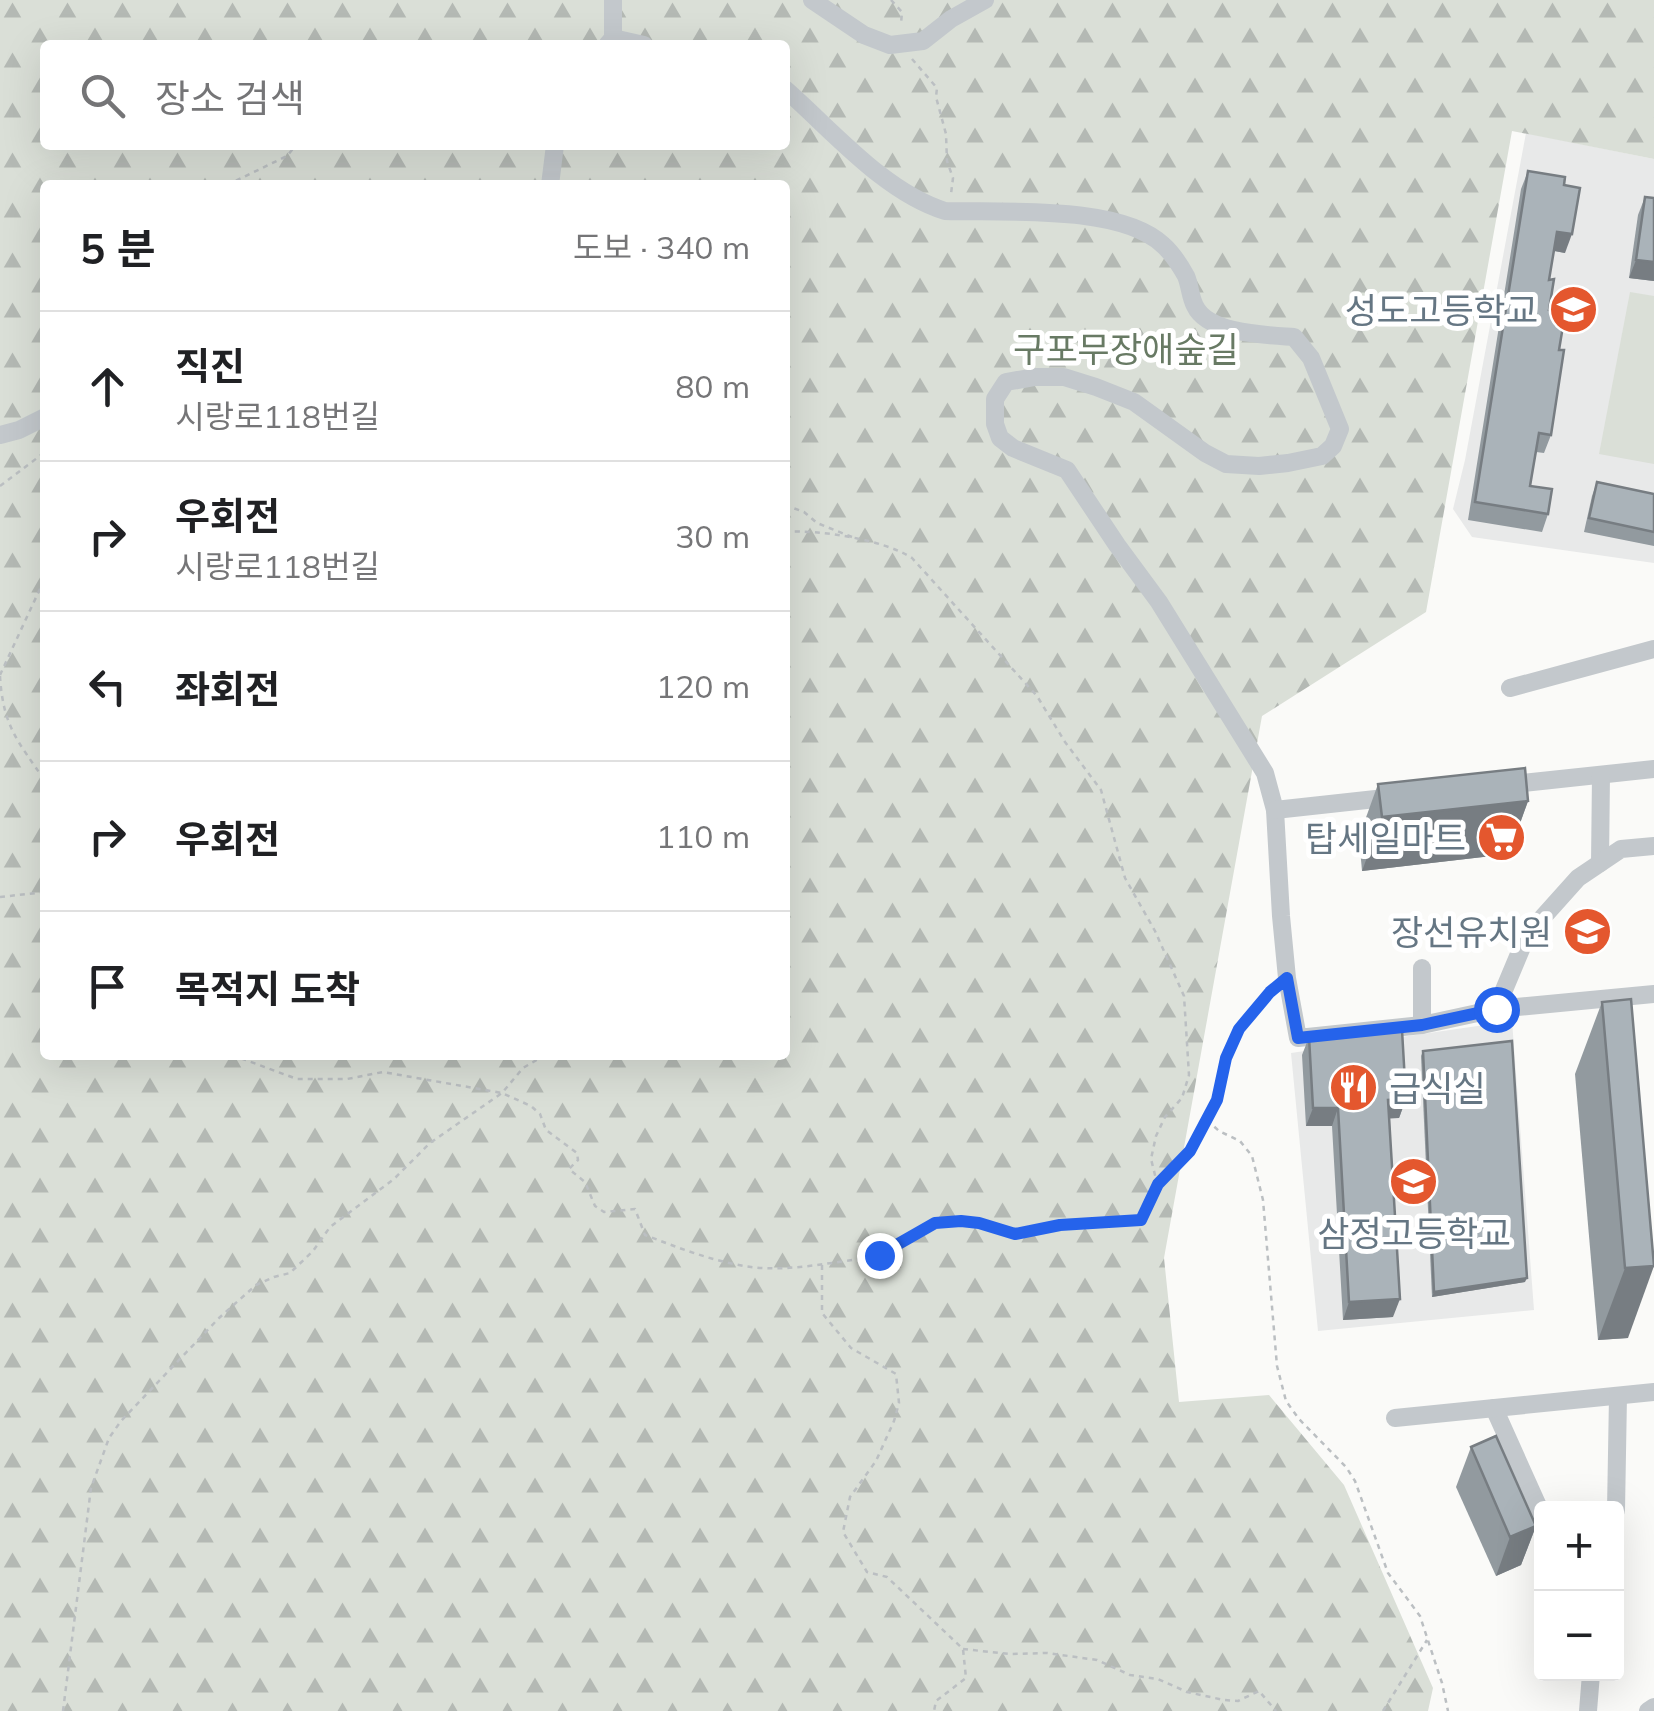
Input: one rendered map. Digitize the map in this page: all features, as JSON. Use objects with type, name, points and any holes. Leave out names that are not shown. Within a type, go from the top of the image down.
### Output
[{"type":"street","points":[[610,40],[614,0]]},
{"type":"street","points":[[812,0],[864,35],[890,46],[924,41],[951,19],[985,0]]},
{"type":"street","points":[[790,94],[848,148],[924,205],[945,212],[1093,216],[1133,228],[1163,244],[1186,276],[1196,309],[1213,324],[1249,333],[1294,337],[1311,358],[1340,428],[1333,446],[1322,456],[1288,463],[1226,464],[1134,402],[1064,378],[1035,376],[1006,382],[994,399],[994,424],[1000,438],[1067,470],[1159,602],[1265,773],[1275,810],[1287,978],[1298,1038],[1422,1025],[1496,1009],[1654,994]]},
{"type":"street","points":[[551,180],[554,150]]},
{"type":"street","points":[[0,435],[40,420]]},
{"type":"street","points":[[1510,688],[1654,649]]},
{"type":"street","points":[[1482,788],[1654,769]]},
{"type":"street","points":[[1600,863],[1601,775]]},
{"type":"street","points":[[1275,810],[1407,796]]},
{"type":"street","points":[[1496,1009],[1527,935],[1578,878],[1620,849],[1654,846]]},
{"type":"street","points":[[1422,968],[1422,1025]]},
{"type":"street","points":[[1395,1418],[1654,1392]]},
{"type":"street","points":[[1616,1501],[1618,1396]]},
{"type":"street","points":[[1494,1408],[1536,1501]]},
{"type":"street","points":[[1588,1711],[1590,1681]]},
{"type":"path","points":[[891,0],[902,12],[900,38],[908,56],[937,88],[953,186],[950,198],[935,208]]},
{"type":"path","points":[[237,180],[292,150]]},
{"type":"path","points":[[0,486],[40,456]]},
{"type":"path","points":[[790,507],[817,523],[900,550],[925,571],[1037,696],[1101,790],[1125,878],[1155,931],[1184,996],[1189,1075],[1182,1098],[1165,1117],[1156,1136],[1151,1159],[1158,1185]]},
{"type":"path","points":[[790,532],[858,539]]},
{"type":"path","points":[[40,589],[0,676],[2,706],[12,734],[40,774]]},
{"type":"path","points":[[0,897],[40,893]]},
{"type":"path","points":[[246,1060],[297,1079],[347,1079],[382,1072],[502,1094],[530,1106],[540,1114],[546,1130],[577,1153],[578,1160],[569,1169],[585,1182],[595,1206],[604,1212],[635,1209],[645,1236],[749,1267],[772,1268],[869,1258],[935,1223],[979,1223],[1015,1234],[1060,1225],[1141,1220],[1158,1185],[1190,1151],[1217,1100],[1226,1058],[1239,1029],[1287,978]]},
{"type":"path","points":[[64,1711],[91,1488],[108,1438],[219,1318],[256,1285],[290,1274],[314,1251],[330,1227],[394,1179],[430,1143],[502,1094],[523,1068],[537,1060]]},
{"type":"path","points":[[1206,1119],[1240,1140],[1252,1156],[1264,1200],[1278,1366],[1286,1401],[1355,1481],[1388,1573],[1420,1616],[1448,1711]]},
{"type":"path","points":[[822,1264],[822,1314],[851,1348],[896,1374],[899,1403],[894,1421],[876,1461],[850,1497],[843,1532],[867,1572],[888,1576],[962,1650],[966,1678],[936,1701],[934,1711]]},
{"type":"path","points":[[1383,1711],[1428,1638]]},
{"type":"path","points":[[962,1650],[1048,1653],[1097,1660],[1130,1675],[1158,1679],[1187,1692],[1224,1700],[1238,1701],[1259,1692],[1276,1711]]},
{"type":"shaded area","name":"성도고등학교","points":[[1526,133],[1654,159],[1654,563],[1472,537],[1453,509]]},
{"type":"shaded area","name":"삼정고등학교","points":[[1512,1021],[1534,1310],[1318,1331],[1291,1053]]},
{"type":"green space","name":"구포무장애숲길","points":[[0,0],[1654,0],[1654,159],[1512,131],[1426,612],[1262,716],[1164,1258],[1179,1402],[1269,1395],[1344,1485],[1433,1688],[1428,1711],[0,1711]]},
{"type":"green space","points":[[1630,292],[1654,296],[1654,464],[1599,454]]},
{"type":"building","points":[[1528,171],[1565,177],[1564,185],[1580,188],[1572,234],[1557,232],[1549,280],[1554,279],[1549,310],[1558,312],[1556,325],[1563,326],[1559,350],[1564,350],[1551,435],[1539,433],[1530,486],[1552,489],[1548,514],[1475,502]]},
{"type":"building","points":[[1645,197],[1654,198],[1654,262],[1636,260]]},
{"type":"building","points":[[1597,482],[1654,494],[1654,532],[1589,518]]},
{"type":"building","points":[[1525,768],[1528,801],[1382,817],[1378,784]]},
{"type":"building","points":[[1631,999],[1654,1266],[1625,1268],[1602,1002]]},
{"type":"building","points":[[1402,1030],[1406,1099],[1388,1100],[1400,1299],[1349,1302],[1338,1108],[1313,1108],[1309,1037]]},
{"type":"building","points":[[1512,1041],[1527,1278],[1434,1292],[1423,1051]]},
{"type":"building","points":[[1496,1436],[1534,1527],[1510,1537],[1471,1447]]},
{"type":"place","name":"성도고등학교","points":[[1573,310]]},
{"type":"place","name":"탑세일마트","points":[[1501,838]]},
{"type":"place","name":"장선유치원","points":[[1587,932]]},
{"type":"place","name":"급식실","points":[[1354,1088]]},
{"type":"place","name":"삼정고등학교","points":[[1414,1181]]},
{"type":"route","points":[[879,1255],[935,1223],[979,1223],[1015,1234],[1060,1225],[1141,1220],[1158,1184],[1190,1151],[1217,1100],[1226,1058],[1239,1029],[1287,978],[1298,1038],[1422,1025],[1496,1009]]}]
